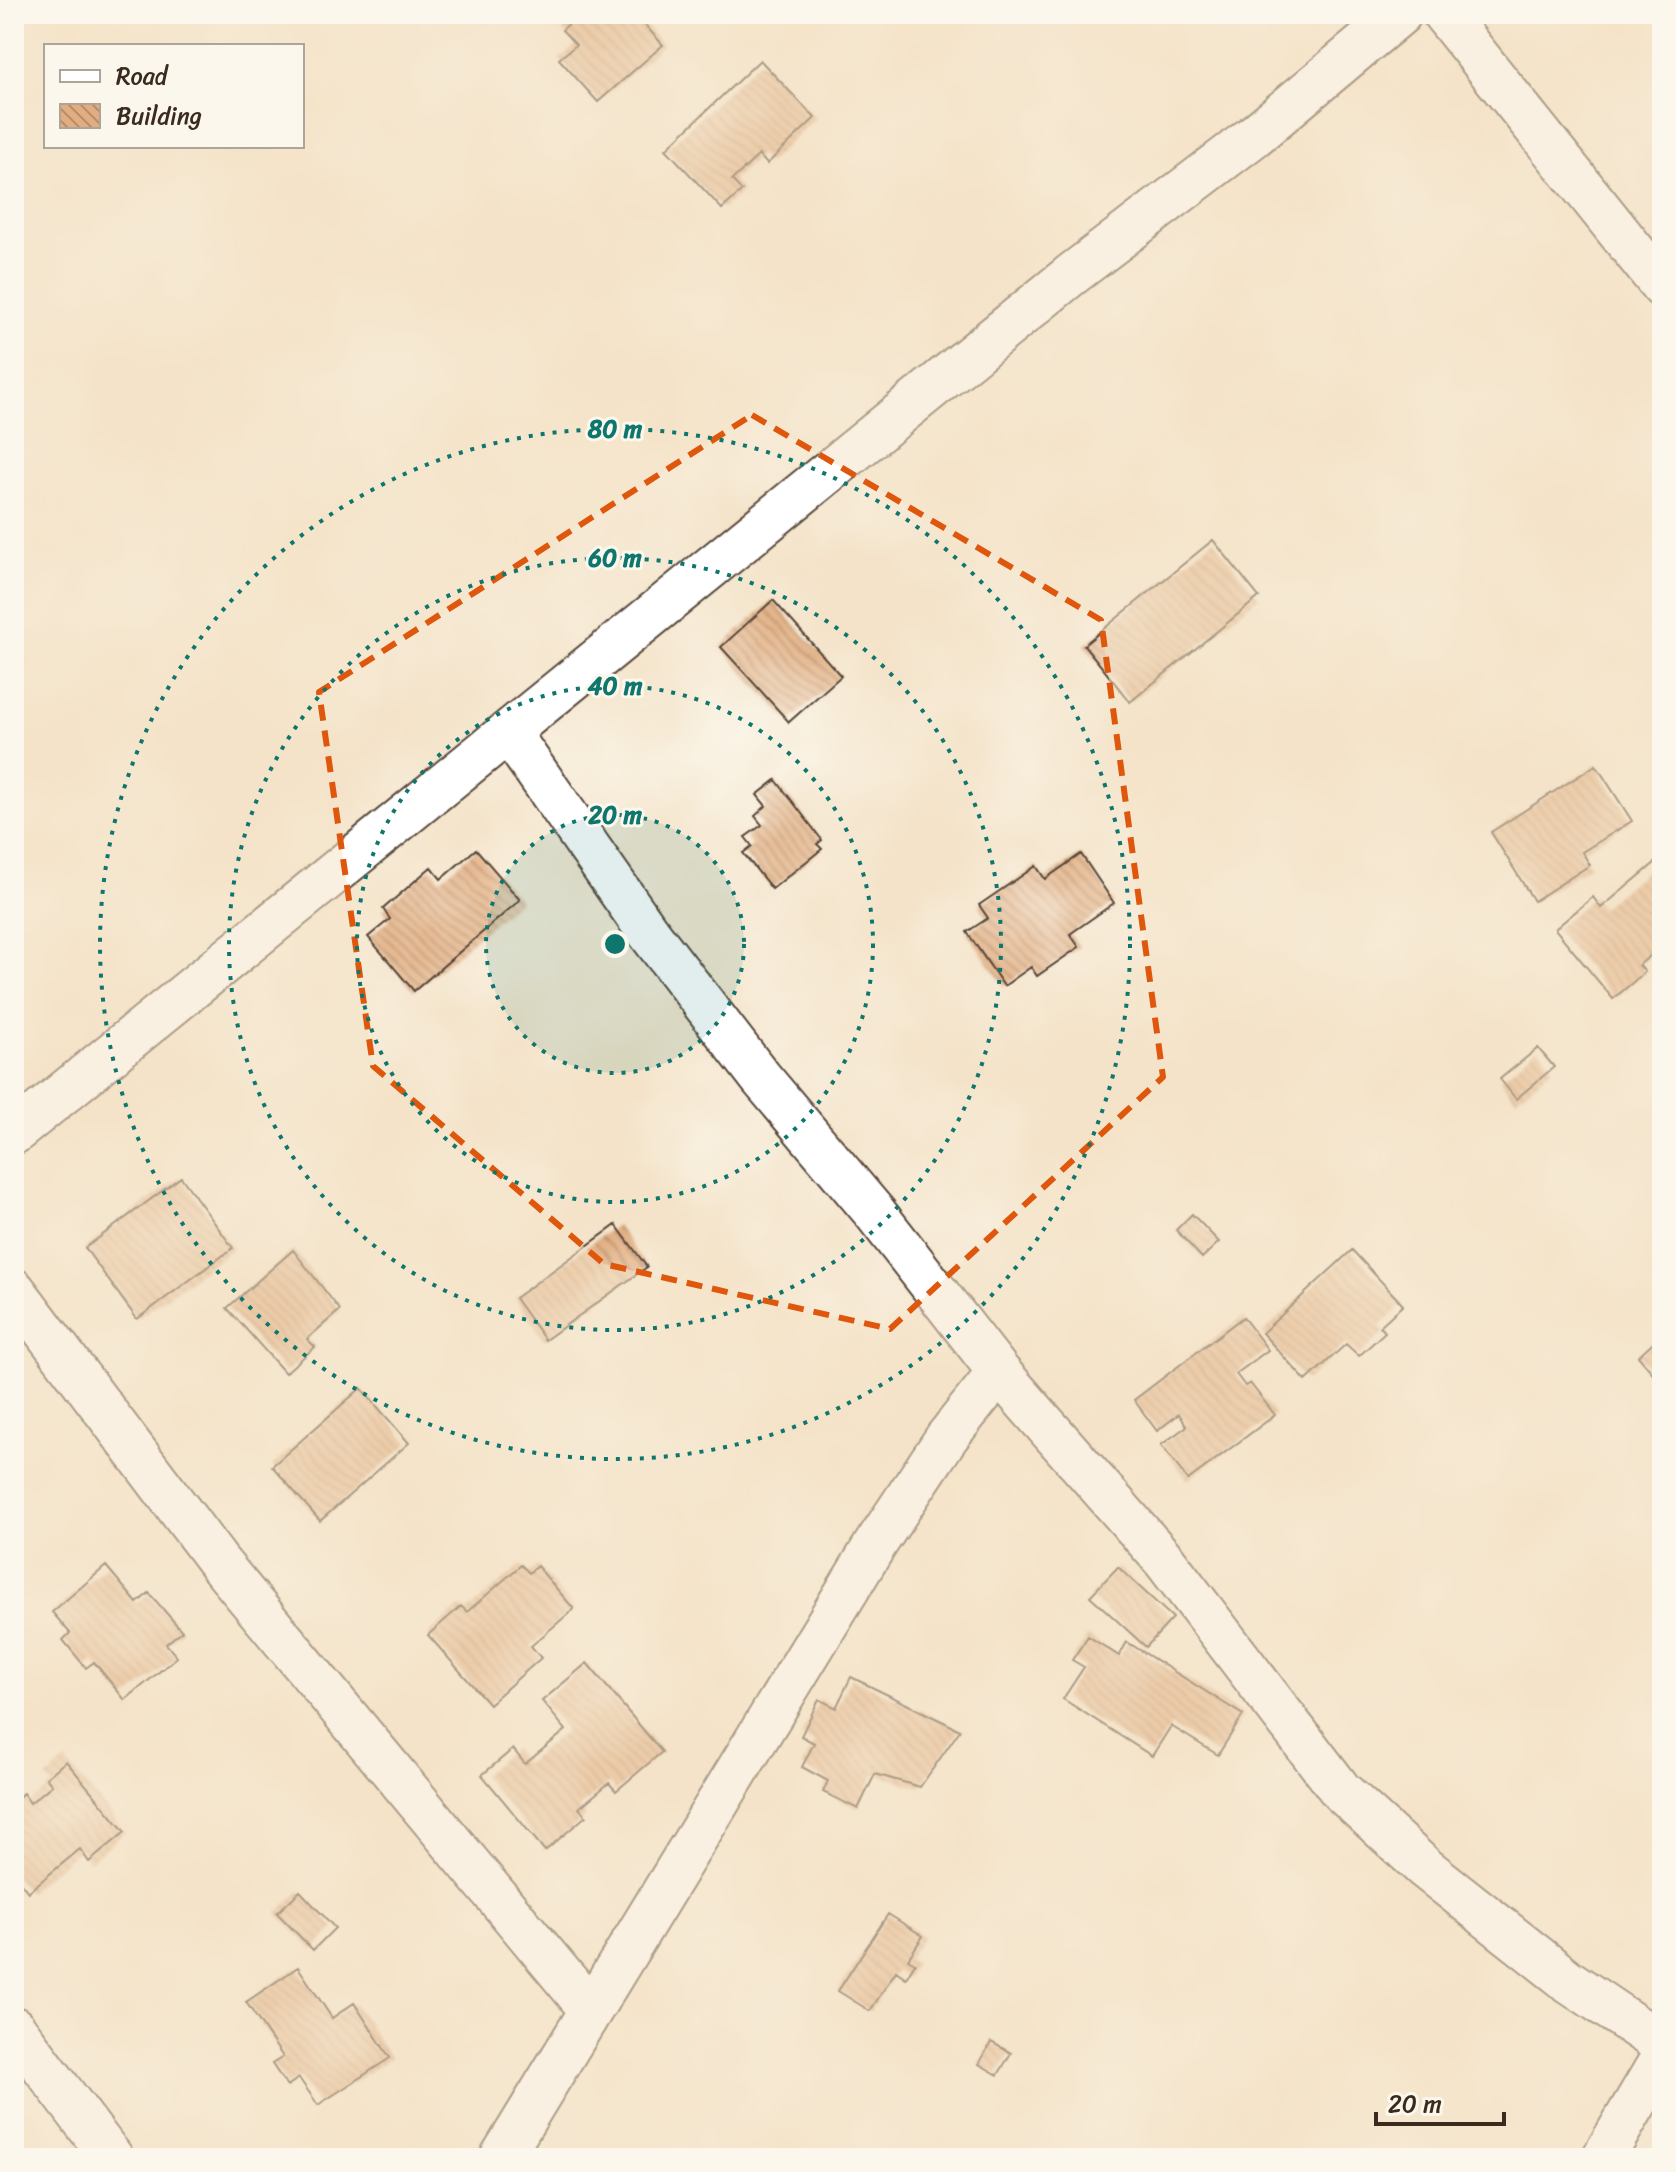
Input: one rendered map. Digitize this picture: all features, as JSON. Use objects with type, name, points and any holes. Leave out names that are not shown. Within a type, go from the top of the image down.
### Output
[{"type":"street","points":[[14,1133],[1059,285],[1254,136],[1400,14]]},
{"type":"street","points":[[1444,14],[1662,286]]},
{"type":"street","points":[[509,733],[646,929],[999,1372],[1165,1561],[1341,1791],[1425,1868],[1567,1980],[1662,2044]]},
{"type":"street","points":[[14,1290],[220,1564],[590,2009]]},
{"type":"street","points":[[501,2158],[875,1545],[947,1437],[999,1372]]},
{"type":"street","points":[[14,2028],[112,2158]]},
{"type":"street","points":[[1603,2158],[1662,2058]]},
{"type":"highlighted area","points":[[752,415],[1101,620],[1163,1077],[890,1329],[604,1264],[373,1066],[319,692]]},
{"type":"building","points":[[580,14],[635,14],[663,45],[598,102],[559,59],[576,45],[562,30]]},
{"type":"building","points":[[760,60],[815,118],[767,164],[759,155],[732,180],[742,191],[722,209],[666,149]]},
{"type":"building","points":[[1213,540],[1259,597],[1130,702],[1084,645]]},
{"type":"building","points":[[773,600],[841,676],[789,722],[721,647]]},
{"type":"building","points":[[1596,765],[1632,821],[1582,852],[1590,865],[1534,901],[1491,832]]},
{"type":"building","points":[[776,780],[822,840],[817,844],[822,849],[772,889],[743,853],[752,846],[745,837],[762,825],[755,816],[766,806],[757,795]]},
{"type":"building","points":[[476,849],[520,900],[414,991],[368,937],[390,919],[383,909],[431,867],[441,879]]},
{"type":"building","points":[[1081,854],[1114,903],[1070,934],[1079,947],[1037,976],[1031,967],[1004,986],[967,932],[988,918],[979,905],[1036,866],[1045,879]]},
{"type":"building","points":[[1662,857],[1662,946],[1639,965],[1645,972],[1613,999],[1555,929],[1593,897],[1601,908]]},
{"type":"building","points":[[1538,1048],[1554,1067],[1516,1099],[1500,1079]]},
{"type":"building","points":[[181,1177],[233,1248],[137,1319],[85,1248]]},
{"type":"building","points":[[1192,1214],[1219,1242],[1202,1258],[1176,1230]]},
{"type":"building","points":[[616,1225],[647,1267],[545,1340],[515,1298]]},
{"type":"building","points":[[293,1250],[340,1310],[307,1339],[315,1347],[285,1373],[227,1308]]},
{"type":"building","points":[[1352,1250],[1403,1305],[1380,1326],[1385,1332],[1359,1356],[1346,1344],[1306,1381],[1262,1333]]},
{"type":"building","points":[[1243,1317],[1268,1350],[1236,1374],[1245,1386],[1250,1383],[1275,1415],[1188,1480],[1161,1445],[1187,1426],[1179,1414],[1157,1431],[1134,1400]]},
{"type":"building","points":[[1662,1334],[1662,1373],[1657,1378],[1638,1356]]},
{"type":"building","points":[[361,1388],[409,1443],[320,1521],[272,1466]]},
{"type":"building","points":[[521,1565],[529,1573],[537,1566],[574,1609],[531,1646],[541,1658],[489,1704],[428,1635],[461,1606],[467,1612]]},
{"type":"building","points":[[106,1566],[137,1603],[149,1593],[182,1631],[166,1644],[177,1657],[125,1700],[94,1662],[86,1668],[63,1640],[70,1633],[52,1612]]},
{"type":"building","points":[[1118,1567],[1173,1618],[1146,1647],[1090,1596]]},
{"type":"building","points":[[1088,1636],[1119,1656],[1127,1642],[1243,1715],[1218,1755],[1171,1726],[1152,1756],[1063,1699],[1084,1667],[1072,1660]]},
{"type":"building","points":[[587,1663],[662,1752],[616,1791],[609,1783],[579,1808],[586,1816],[545,1851],[482,1775],[513,1749],[525,1764],[566,1730],[542,1701]]},
{"type":"building","points":[[851,1677],[960,1730],[920,1787],[875,1774],[858,1809],[823,1792],[828,1781],[802,1767],[814,1743],[801,1736],[819,1699],[836,1708]]},
{"type":"building","points":[[66,1761],[125,1832],[89,1862],[80,1849],[28,1892],[14,1875],[14,1801],[23,1793],[30,1803],[52,1785],[46,1778]]},
{"type":"building","points":[[300,1891],[335,1928],[313,1950],[277,1913]]},
{"type":"building","points":[[888,1914],[923,1936],[908,1959],[915,1963],[906,1978],[896,1971],[870,2011],[838,1991]]},
{"type":"building","points":[[298,1967],[332,2018],[354,2003],[390,2058],[318,2105],[299,2078],[287,2086],[272,2064],[283,2057],[246,2002]]},
{"type":"building","points":[[991,2042],[1011,2053],[998,2075],[979,2064]]}]
